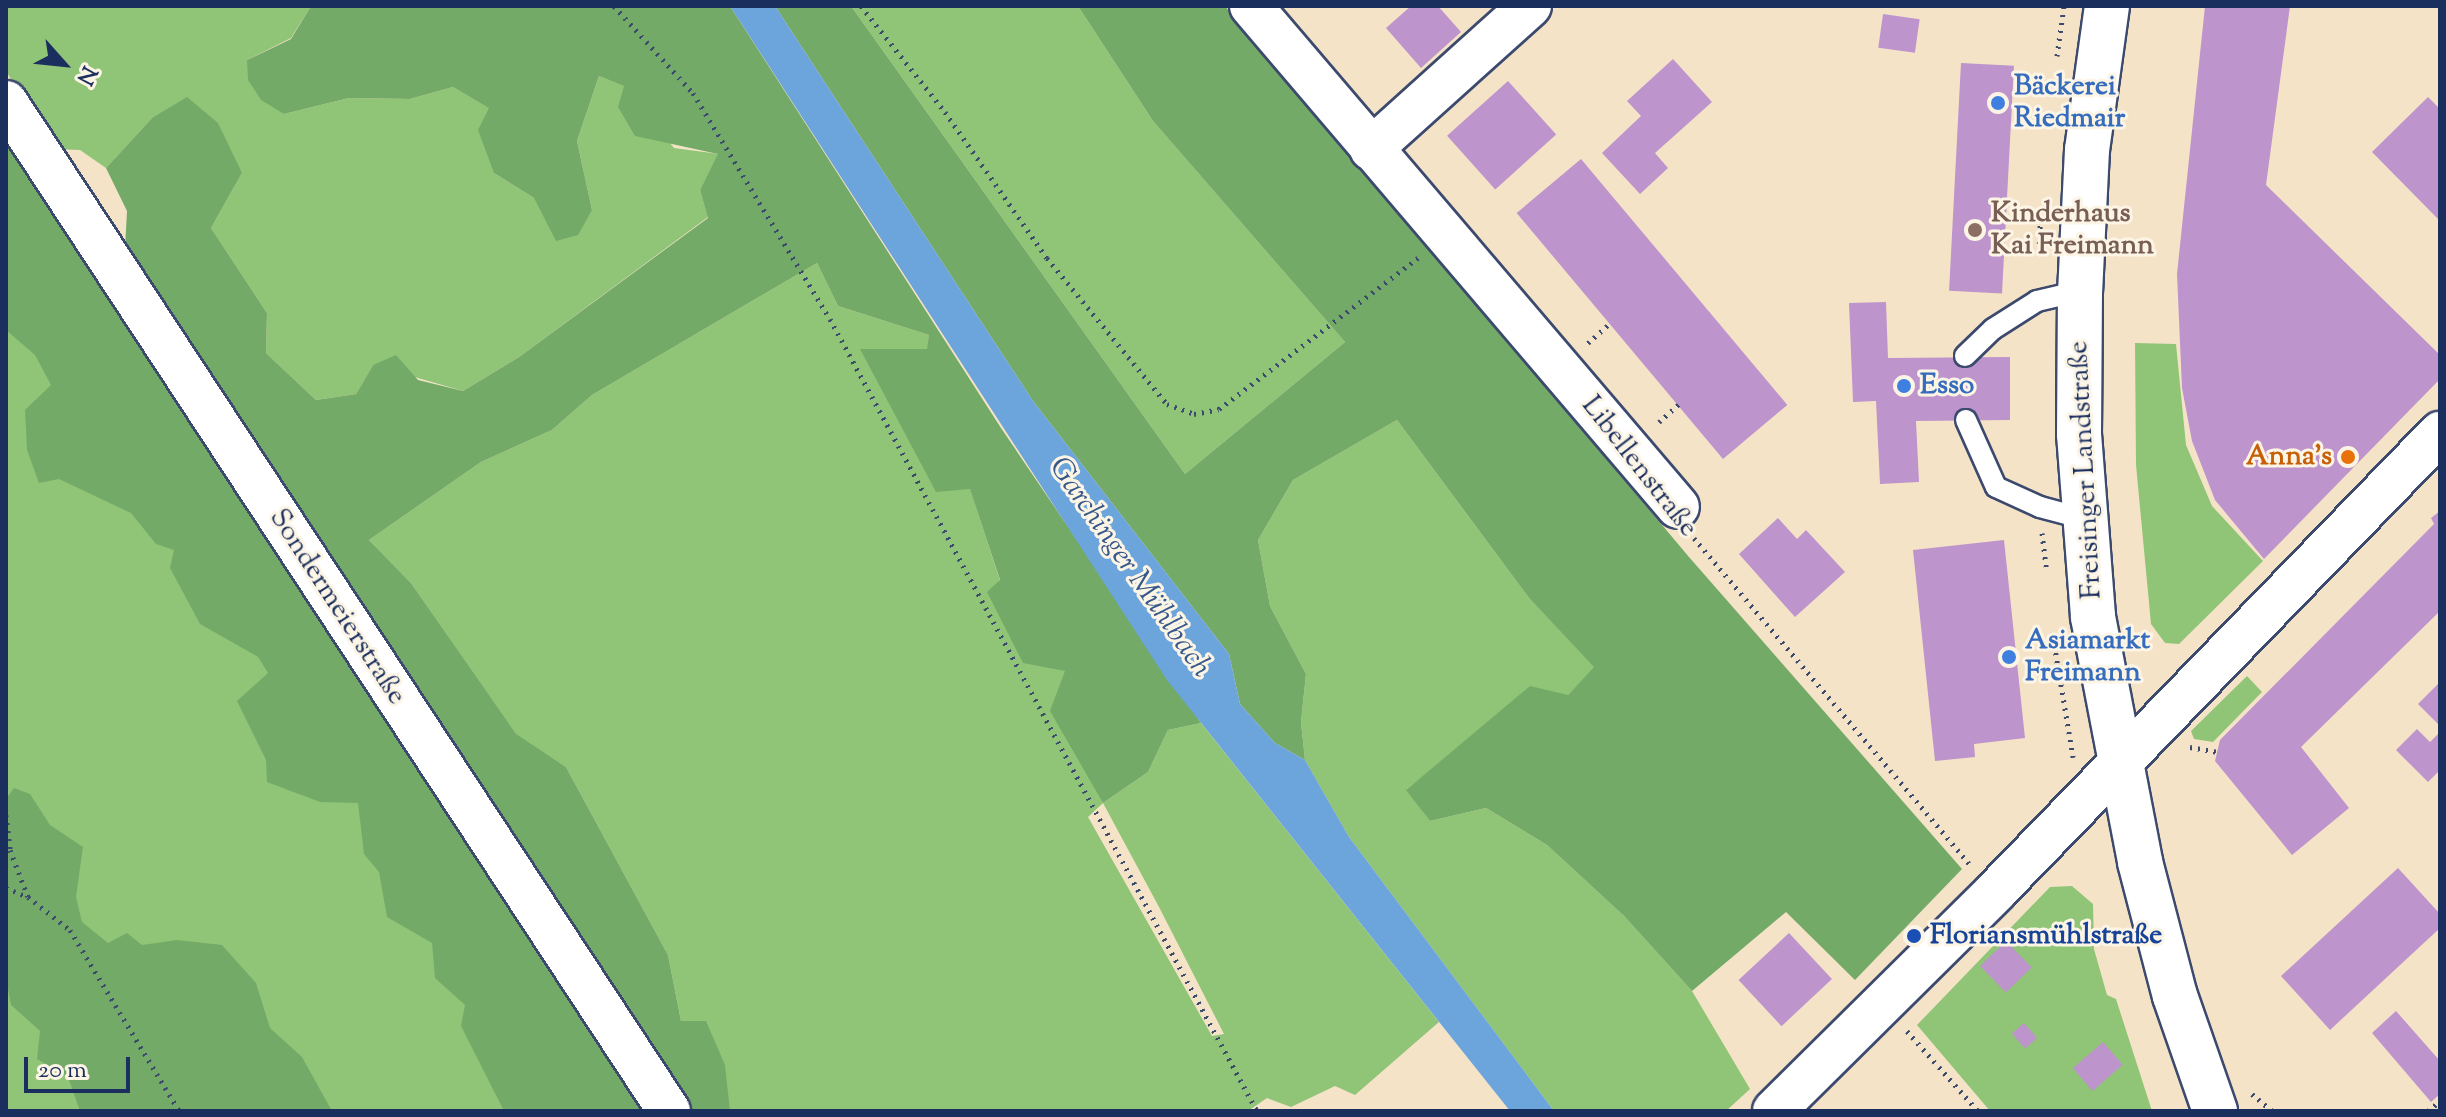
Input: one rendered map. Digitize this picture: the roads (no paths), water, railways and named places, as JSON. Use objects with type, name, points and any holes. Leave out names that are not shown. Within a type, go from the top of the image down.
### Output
[{"type":"main road","name":"Freisinger Landstraße","points":[[2107,6],[2087,150],[2080,291],[2079,434],[2093,617],[2118,764],[2175,996],[2234,1102]]},
{"type":"street","name":"Libellenstraße","points":[[1251,6],[1678,507]]},
{"type":"street","points":[[1371,149],[1530,6]]},
{"type":"street","name":"Sondermeierstraße","points":[[6,102],[669,1111]]},
{"type":"street","points":[[1774,1111],[1994,893],[2440,433]]},
{"type":"lane","points":[[1965,356],[1993,329],[2037,301],[2080,291]]},
{"type":"lane","points":[[1966,420],[1996,487],[2085,519]]},
{"type":"water","name":"Garchinger Mühlbach","points":[[730,6],[775,6],[1033,401],[1229,654],[1240,704],[1275,743],[1305,760],[1349,837],[1554,1111],[1510,1111],[1167,680]]},
{"type":"place","name":"Bäckerei Riedmair","points":[[1998,103]]},
{"type":"place","name":"Kinderhaus Kai Freimann","points":[[1975,230]]},
{"type":"place","name":"Esso","points":[[1904,386]]},
{"type":"place","name":"Anna's","points":[[2348,457]]},
{"type":"place","name":"Asiamarkt Freimann","points":[[2009,657]]},
{"type":"place","name":"Floriansmühlstraße","points":[[1914,936]]}]
